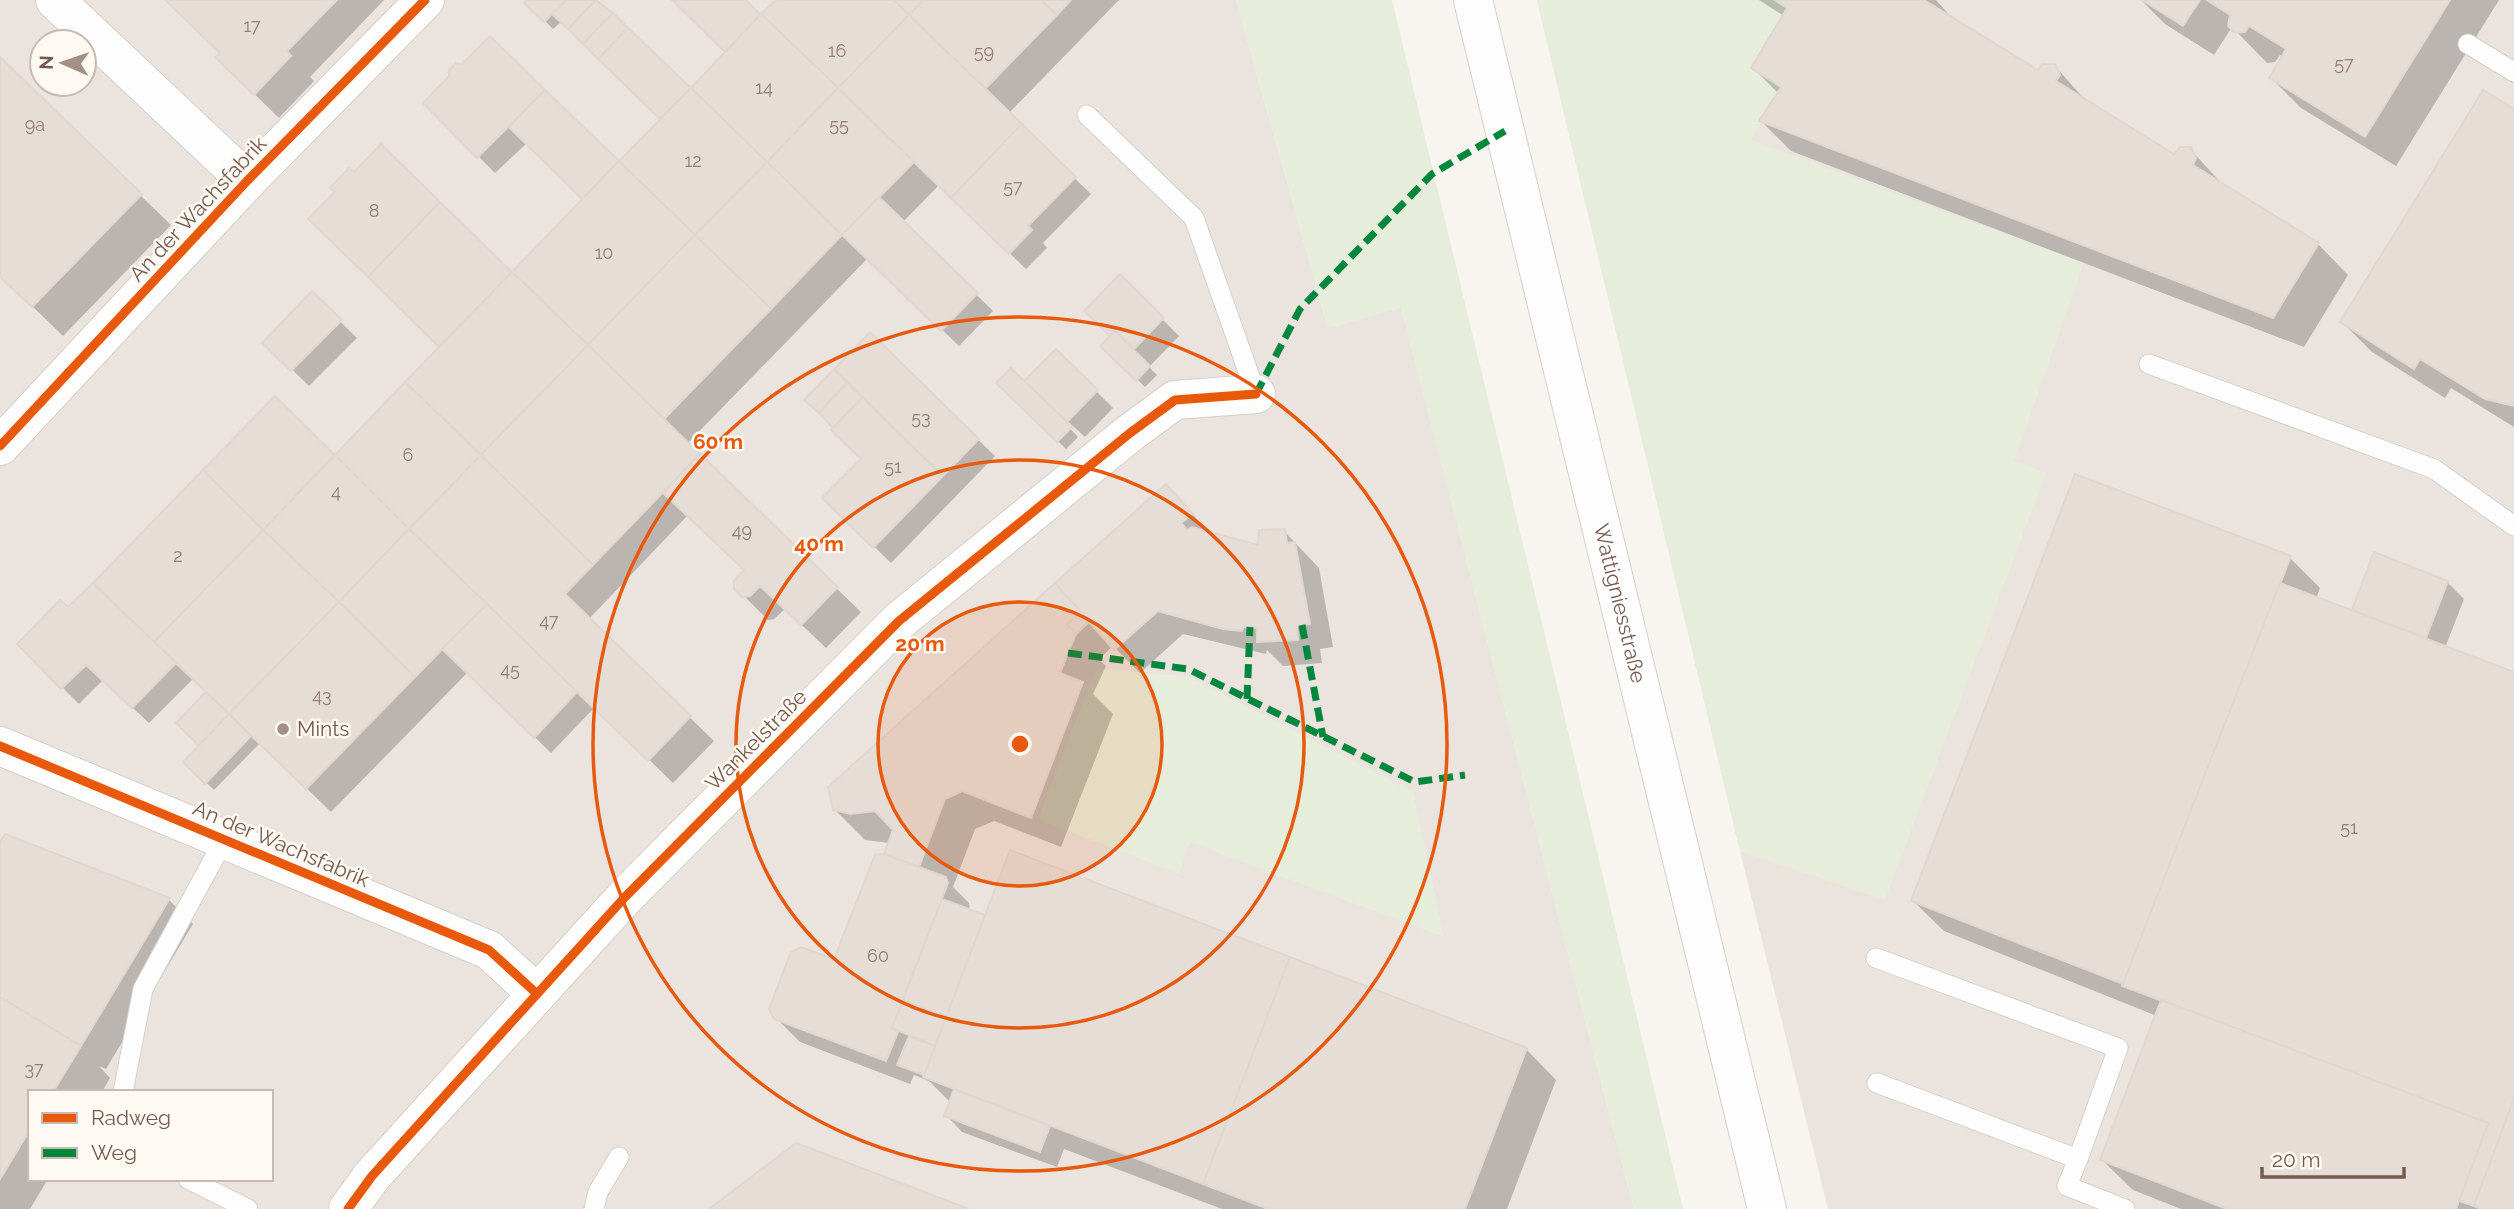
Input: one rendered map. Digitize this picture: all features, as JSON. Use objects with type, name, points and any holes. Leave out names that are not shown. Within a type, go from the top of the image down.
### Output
[{"type":"street","name":"An der Wachsfabrik","points":[[55,0],[247,181]]},
{"type":"street","name":"An der Wachsfabrik","points":[[0,446],[247,181],[425,0]]},
{"type":"street","name":"Wattigniesstraße","points":[[1473,0],[1767,1209]]},
{"type":"street","name":"Wankelstraße","points":[[348,1209],[372,1176],[625,897],[899,621],[1130,433],[1175,400],[1256,394]]},
{"type":"street","name":"An der Wachsfabrik","points":[[0,746],[489,950],[537,993]]},
{"type":"lane","points":[[2468,44],[2514,72]]},
{"type":"lane","points":[[1087,115],[1194,218],[1256,394]]},
{"type":"lane","points":[[2149,364],[2434,470],[2514,526]]},
{"type":"lane","points":[[123,1090],[143,989],[225,839]]},
{"type":"lane","points":[[1876,958],[2118,1048],[2067,1186],[2125,1209]]},
{"type":"lane","points":[[1877,1083],[2078,1159]]},
{"type":"lane","points":[[594,1209],[598,1192],[619,1157]]},
{"type":"lane","points":[[192,1181],[248,1209]]},
{"type":"shaded area","points":[[0,0],[1236,0],[1328,328],[1401,307],[1634,1209],[0,1209]]},
{"type":"shaded area","points":[[1537,0],[2514,0],[2514,1209],[1828,1209]]},
{"type":"green space","points":[[1236,0],[1392,0],[1683,1209],[1634,1209],[1401,308],[1328,328]]},
{"type":"green space","points":[[1537,0],[1775,0],[1787,8],[1751,68],[1781,87],[1751,140],[2084,263],[2014,461],[2046,473],[1885,900],[1740,851]]},
{"type":"green space","points":[[1096,668],[1189,677],[1413,792],[1444,937],[1190,842],[1179,874],[1038,819]]},
{"type":"building","points":[[165,0],[337,0],[287,51],[291,56],[254,95],[215,57],[220,53]]},
{"type":"building","points":[[527,0],[566,0],[544,22],[524,3]]},
{"type":"building","points":[[566,0],[596,0],[568,29],[552,14]]},
{"type":"building","points":[[596,0],[613,13],[583,44],[568,29]]},
{"type":"building","points":[[672,0],[746,0],[761,15],[725,52]]},
{"type":"building","points":[[776,0],[894,0],[909,15],[838,88],[761,14]]},
{"type":"building","points":[[894,0],[924,0],[909,15]]},
{"type":"building","points":[[924,0],[1041,0],[1057,15],[985,89],[909,15]]},
{"type":"building","points":[[1041,0],[1071,0],[1057,15]]},
{"type":"building","points":[[1775,0],[1924,0],[2038,70],[2042,64],[2055,64],[2060,75],[2056,81],[2174,154],[2180,147],[2191,147],[2196,158],[2193,165],[2319,243],[2273,318],[1759,121],[1781,87],[1751,68],[1787,8]]},
{"type":"building","points":[[2142,0],[2200,0],[2183,26]]},
{"type":"building","points":[[2207,0],[2450,0],[2365,137],[2269,78],[2286,49],[2249,26],[2245,32],[2235,33],[2228,26],[2230,15]]},
{"type":"building","points":[[613,13],[628,28],[598,59],[583,44]]},
{"type":"building","points":[[761,14],[838,88],[767,162],[691,88]]},
{"type":"building","points":[[909,15],[1022,124],[951,198],[838,88]]},
{"type":"building","points":[[628,28],[691,88],[660,119],[598,59]]},
{"type":"building","points":[[490,36],[545,90],[477,158],[423,103],[449,76],[449,70],[456,63],[462,64]]},
{"type":"building","points":[[0,57],[28,84],[28,98],[42,98],[142,194],[32,307],[0,277]]},
{"type":"building","points":[[691,88],[767,162],[695,235],[619,161]]},
{"type":"building","points":[[838,88],[914,162],[842,235],[767,162]]},
{"type":"building","points":[[545,90],[619,161],[582,199],[509,127]]},
{"type":"building","points":[[2483,90],[2514,109],[2514,406],[2485,399],[2420,359],[2414,369],[2340,322]]},
{"type":"building","points":[[1022,124],[1076,177],[1028,226],[1032,230],[1009,254],[951,198]]},
{"type":"building","points":[[381,144],[440,202],[368,277],[308,219],[335,192],[330,188],[349,168],[354,172]]},
{"type":"building","points":[[619,161],[695,235],[588,345],[512,272]]},
{"type":"building","points":[[767,162],[842,235],[771,309],[695,235]]},
{"type":"building","points":[[879,197],[978,293],[941,331],[842,235]]},
{"type":"building","points":[[440,202],[512,272],[439,347],[368,277]]},
{"type":"building","points":[[695,235],[771,309],[664,419],[588,345]]},
{"type":"building","points":[[512,272],[588,345],[481,455],[405,382]]},
{"type":"building","points":[[1120,274],[1164,318],[1134,349],[1115,331],[1110,336],[1084,311]]},
{"type":"building","points":[[312,291],[342,320],[291,371],[262,343]]},
{"type":"building","points":[[1115,331],[1150,366],[1136,381],[1100,346]]},
{"type":"building","points":[[870,332],[979,439],[943,476],[834,369]]},
{"type":"building","points":[[588,345],[700,454],[593,565],[481,455]]},
{"type":"building","points":[[1056,349],[1098,390],[1067,422],[1024,381]]},
{"type":"building","points":[[1011,368],[1072,427],[1057,442],[996,383]]},
{"type":"building","points":[[834,369],[847,383],[819,413],[804,400]]},
{"type":"building","points":[[405,382],[481,455],[409,529],[335,455]]},
{"type":"building","points":[[847,383],[862,398],[833,428],[819,413]]},
{"type":"building","points":[[275,396],[335,455],[263,530],[203,470]]},
{"type":"building","points":[[862,398],[943,476],[873,548],[822,498],[861,459],[831,430]]},
{"type":"building","points":[[700,454],[838,587],[801,625],[760,586],[750,596],[742,597],[734,589],[734,581],[744,570],[663,493]]},
{"type":"building","points":[[335,455],[409,529],[339,602],[263,530]]},
{"type":"building","points":[[481,455],[593,565],[565,594],[691,716],[648,761],[409,529]]},
{"type":"building","points":[[203,470],[263,530],[154,642],[93,583]]},
{"type":"building","points":[[2075,474],[2291,556],[2123,984],[1911,901]]},
{"type":"building","points":[[1166,484],[1193,514],[1181,523],[1187,530],[1192,527],[1258,545],[1259,530],[1285,529],[1287,543],[1295,542],[1310,624],[1297,626],[1298,640],[1257,642],[1257,628],[1243,627],[1242,631],[1223,629],[1158,611],[1114,650],[1089,622],[1076,634],[1067,624],[1081,612],[1055,583]]},
{"type":"building","points":[[409,529],[487,604],[415,677],[339,602]]},
{"type":"building","points":[[263,530],[339,602],[229,714],[154,642]]},
{"type":"building","points":[[2374,552],[2448,581],[2426,638],[2352,610]]},
{"type":"building","points":[[93,583],[176,663],[132,708],[86,665],[61,689],[17,644],[60,600],[68,607]]},
{"type":"building","points":[[1055,583],[1081,612],[1067,624],[1076,634],[1060,673],[1083,682],[1031,818],[962,791],[945,799],[919,867],[884,854],[893,830],[875,811],[851,814],[833,810],[828,787]]},
{"type":"building","points":[[2280,583],[2514,672],[2514,1099],[2474,1206],[2459,1201],[2488,1123],[2122,986]]},
{"type":"building","points":[[339,602],[415,677],[306,789],[229,714]]},
{"type":"building","points":[[487,604],[577,692],[534,738],[442,649]]},
{"type":"building","points":[[206,692],[229,714],[199,746],[176,723]]},
{"type":"building","points":[[229,714],[251,736],[205,784],[183,762]]},
{"type":"building","points":[[5,834],[170,898],[81,1046],[0,997],[0,842]]},
{"type":"building","points":[[1010,850],[1290,957],[1203,1184],[923,1077]]},
{"type":"building","points":[[884,854],[946,877],[948,883],[892,1028],[898,1032],[886,1061],[774,1019],[769,1009],[791,952],[801,947],[834,959],[875,855]]},
{"type":"building","points":[[942,899],[985,915],[946,1017],[903,1000]]},
{"type":"building","points":[[1290,957],[1527,1048],[1465,1209],[1268,1209],[1203,1184]]},
{"type":"building","points":[[0,997],[81,1046],[54,1090],[28,1090],[28,1133],[0,1179]]},
{"type":"building","points":[[903,1000],[946,1017],[935,1046],[892,1028]]},
{"type":"building","points":[[2161,1000],[2488,1123],[2456,1209],[2227,1209],[2100,1160]]},
{"type":"building","points":[[909,1036],[935,1046],[924,1075],[897,1065]]},
{"type":"building","points":[[954,1089],[1050,1126],[1040,1152],[944,1116]]},
{"type":"building","points":[[2514,1099],[2514,1209],[2481,1209],[2474,1206]]},
{"type":"building","points":[[796,1143],[969,1209],[709,1209]]},
{"type":"marked path","points":[[1256,394],[1300,309],[1432,174],[1505,131]]},
{"type":"marked path","points":[[1302,625],[1323,737]]},
{"type":"marked path","points":[[1247,699],[1250,627]]},
{"type":"marked path","points":[[1068,653],[1188,669],[1415,782],[1465,775]]},
{"type":"cycle path","points":[[0,446],[247,181],[425,0]]},
{"type":"cycle path","points":[[348,1209],[372,1176],[625,897],[899,621],[1130,433],[1175,400],[1256,394]]},
{"type":"cycle path","points":[[0,746],[489,950],[536,993]]},
{"type":"place","name":"Mints","points":[[283,729]]}]
